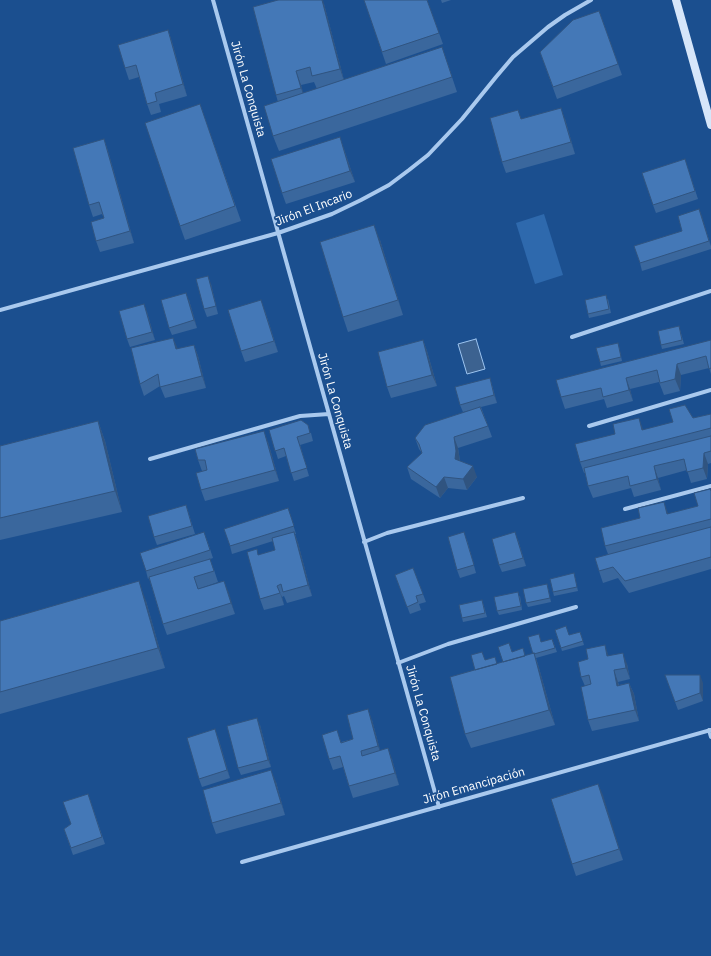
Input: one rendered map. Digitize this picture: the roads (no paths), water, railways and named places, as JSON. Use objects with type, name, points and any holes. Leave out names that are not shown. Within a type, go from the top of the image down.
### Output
[{"type":"street","name":"Jirón La Conquista","points":[[213,0],[439,806]]},
{"type":"street","name":"Jirón El Incario","points":[[0,310],[305,225],[361,200],[388,185],[409,170],[446,137],[518,53],[548,26],[591,0]]},
{"type":"street","points":[[676,0],[711,125]]},
{"type":"street","points":[[572,337],[711,291]]},
{"type":"street","points":[[589,426],[711,390]]},
{"type":"street","points":[[150,459],[300,416],[329,414]]},
{"type":"street","points":[[625,509],[711,486]]},
{"type":"street","points":[[364,542],[387,533],[523,498]]},
{"type":"street","points":[[398,663],[448,644],[576,607]]},
{"type":"street","points":[[710,730],[711,737]]},
{"type":"street","name":"Jirón Emancipación","points":[[242,862],[710,730]]}]
